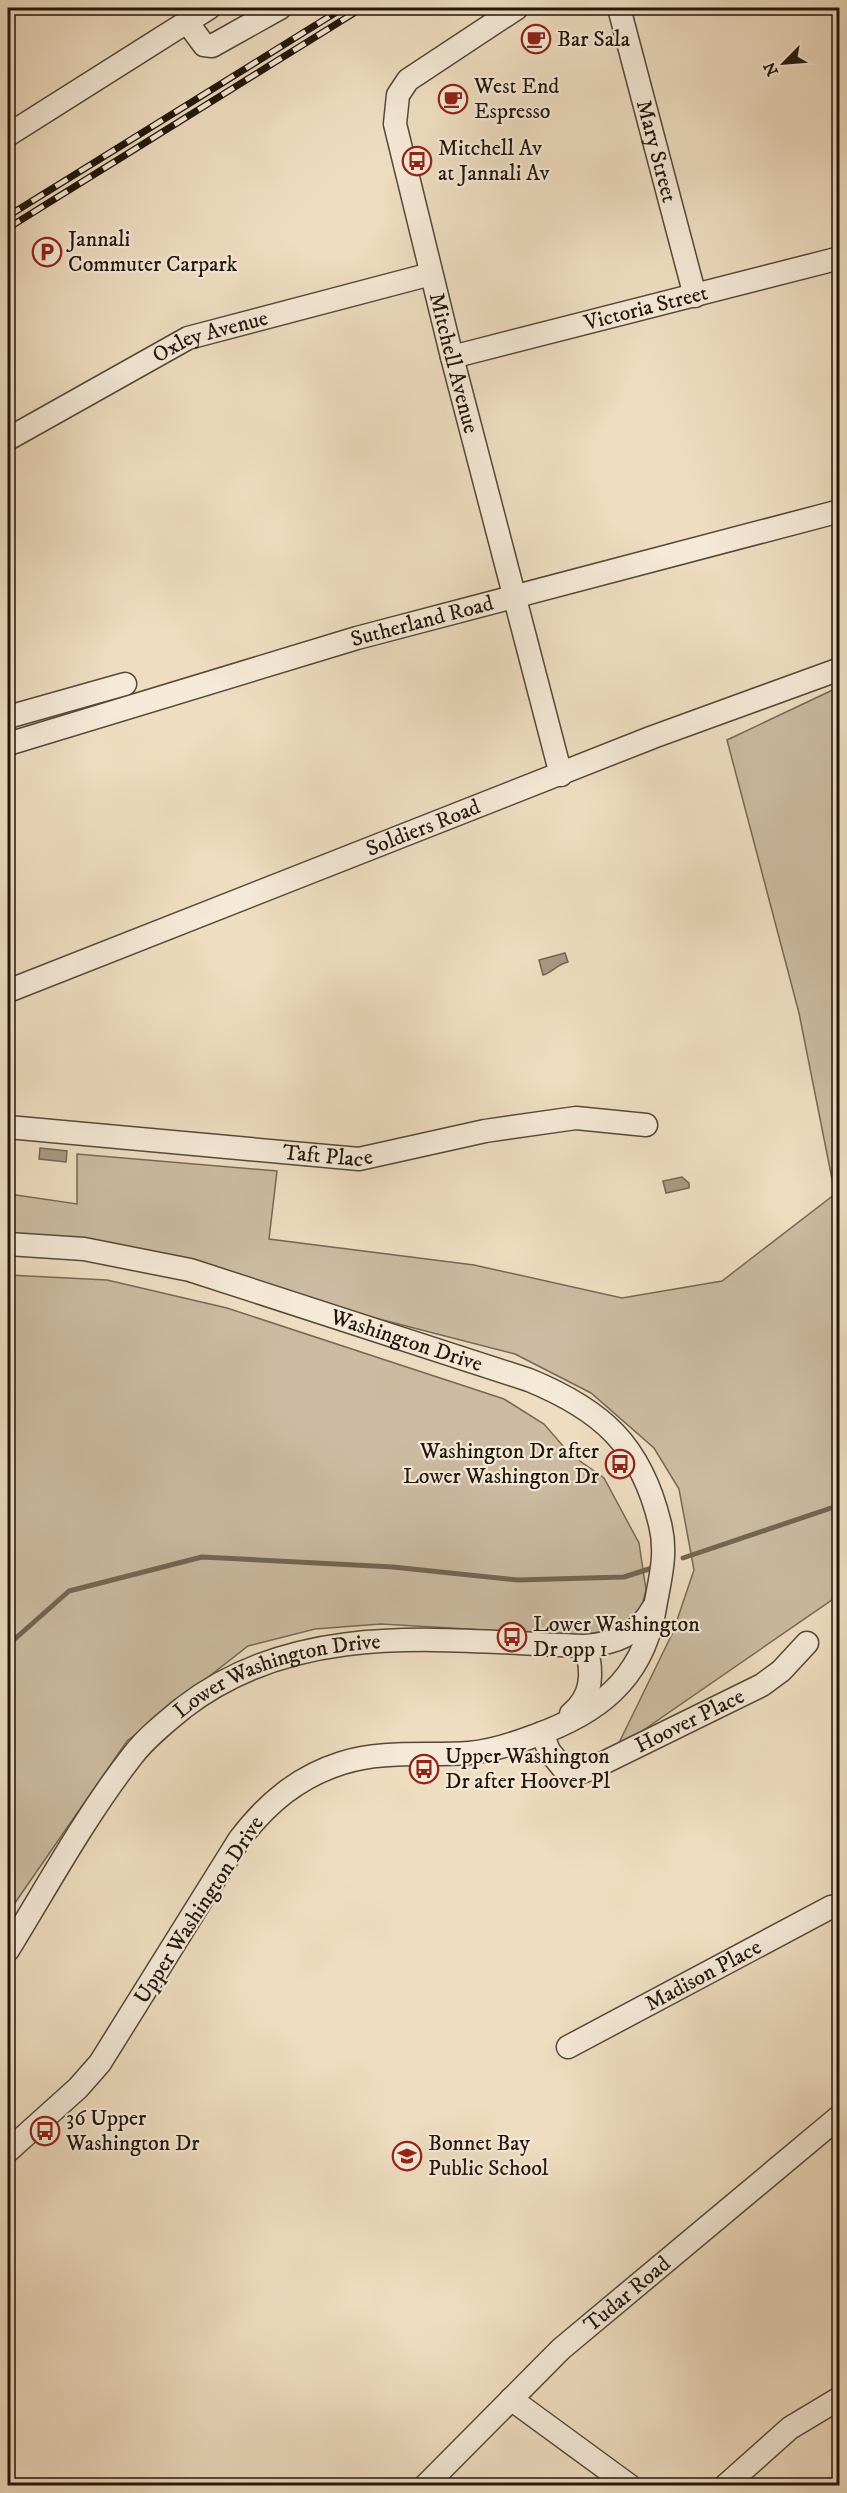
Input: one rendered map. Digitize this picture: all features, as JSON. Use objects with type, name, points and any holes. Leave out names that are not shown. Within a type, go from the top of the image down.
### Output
[{"type":"street","points":[[8,135],[209,8]]},
{"type":"street","points":[[187,22],[204,45],[212,46],[280,8]]},
{"type":"street","name":"Mitchell Avenue","points":[[517,8],[416,74],[398,95],[395,113],[397,135],[431,274],[561,775]]},
{"type":"street","name":"Mary Street","points":[[619,8],[695,296]]},
{"type":"street","name":"Victoria Street","points":[[452,357],[840,258]]},
{"type":"street","name":"Oxley Avenue","points":[[8,439],[188,338],[431,274]]},
{"type":"street","name":"Sutherland Road","points":[[8,744],[249,669],[840,511]]},
{"type":"street","name":"Soldiers Road","points":[[8,991],[718,712],[840,669]]},
{"type":"street","points":[[8,717],[125,684]]},
{"type":"street","name":"Taft Place","points":[[8,1127],[359,1159],[485,1131],[576,1118],[646,1125]]},
{"type":"street","name":"Washington Drive","points":[[8,1244],[84,1249],[190,1270],[530,1380],[589,1408],[612,1429],[627,1448],[655,1504],[664,1551],[662,1577],[655,1604]]},
{"type":"street","name":"Lower Washington Drive","points":[[8,1950],[135,1753],[167,1721],[226,1679],[260,1663],[293,1652],[360,1642],[586,1646],[607,1644],[632,1633],[647,1619],[655,1604]]},
{"type":"street","name":"Upper Washington Drive","points":[[8,2151],[78,2088],[100,2063],[239,1840],[256,1817],[279,1796],[298,1782],[344,1762],[370,1757],[472,1753],[503,1747],[565,1726],[587,1713],[615,1690],[631,1671],[649,1636],[655,1604]]},
{"type":"street","name":"Hoover Place","points":[[542,1733],[549,1751],[563,1768],[581,1772],[591,1769],[762,1685],[781,1671],[807,1643]]},
{"type":"street","points":[[542,1733],[573,1713],[583,1702],[591,1681],[586,1646]]},
{"type":"street","name":"Madison Place","points":[[568,2047],[831,1907],[840,1906]]},
{"type":"street","name":"Tudar Road","points":[[425,2486],[561,2349],[840,2116]]},
{"type":"street","points":[[726,2486],[790,2428],[840,2398]]},
{"type":"street","points":[[511,2399],[630,2486]]},
{"type":"shaded area","points":[[839,687],[839,1595],[616,1749],[673,1632],[694,1570],[679,1489],[654,1448],[591,1393],[515,1354],[375,1318],[264,1285],[8,1237],[8,1197],[16,1195],[77,1204],[77,1154],[277,1171],[269,1239],[474,1265],[622,1298],[722,1281],[835,1194],[799,1013],[727,740]]},
{"type":"shaded area","points":[[565,953],[568,962],[543,975],[539,960]]},
{"type":"shaded area","points":[[40,1148],[67,1151],[66,1162],[39,1159]]},
{"type":"shaded area","points":[[682,1177],[689,1183],[689,1188],[666,1193],[663,1181]]},
{"type":"shaded area","points":[[8,1275],[107,1280],[227,1308],[504,1399],[544,1424],[570,1454],[604,1478],[639,1543],[646,1590],[641,1609],[630,1622],[617,1629],[585,1636],[381,1624],[315,1629],[248,1646],[127,1741],[8,1913]]},
{"type":"waterway","points":[[683,1558],[840,1505]]},
{"type":"waterway","points":[[8,1645],[69,1591],[202,1557],[393,1567],[518,1580],[624,1577],[652,1568]]},
{"type":"railway","points":[[8,216],[343,8]]},
{"type":"railway","points":[[8,228],[362,8]]},
{"type":"place","name":"Bar Sala","points":[[536,39]]},
{"type":"place","name":"West End Espresso","points":[[453,99]]},
{"type":"place","name":"Mitchell Av at Jannali Av","points":[[417,161]]},
{"type":"place","name":"Jannali Commuter Carpark","points":[[47,252]]},
{"type":"place","name":"Washington Dr after Lower Washington Dr","points":[[620,1464]]},
{"type":"place","name":"Lower Washington Dr opp 1","points":[[512,1637]]},
{"type":"place","name":"Upper Washington Dr after Hoover Pl","points":[[424,1769]]},
{"type":"place","name":"36 Upper Washington Dr","points":[[45,2131]]},
{"type":"place","name":"Bonnet Bay Public School","points":[[407,2156]]}]
